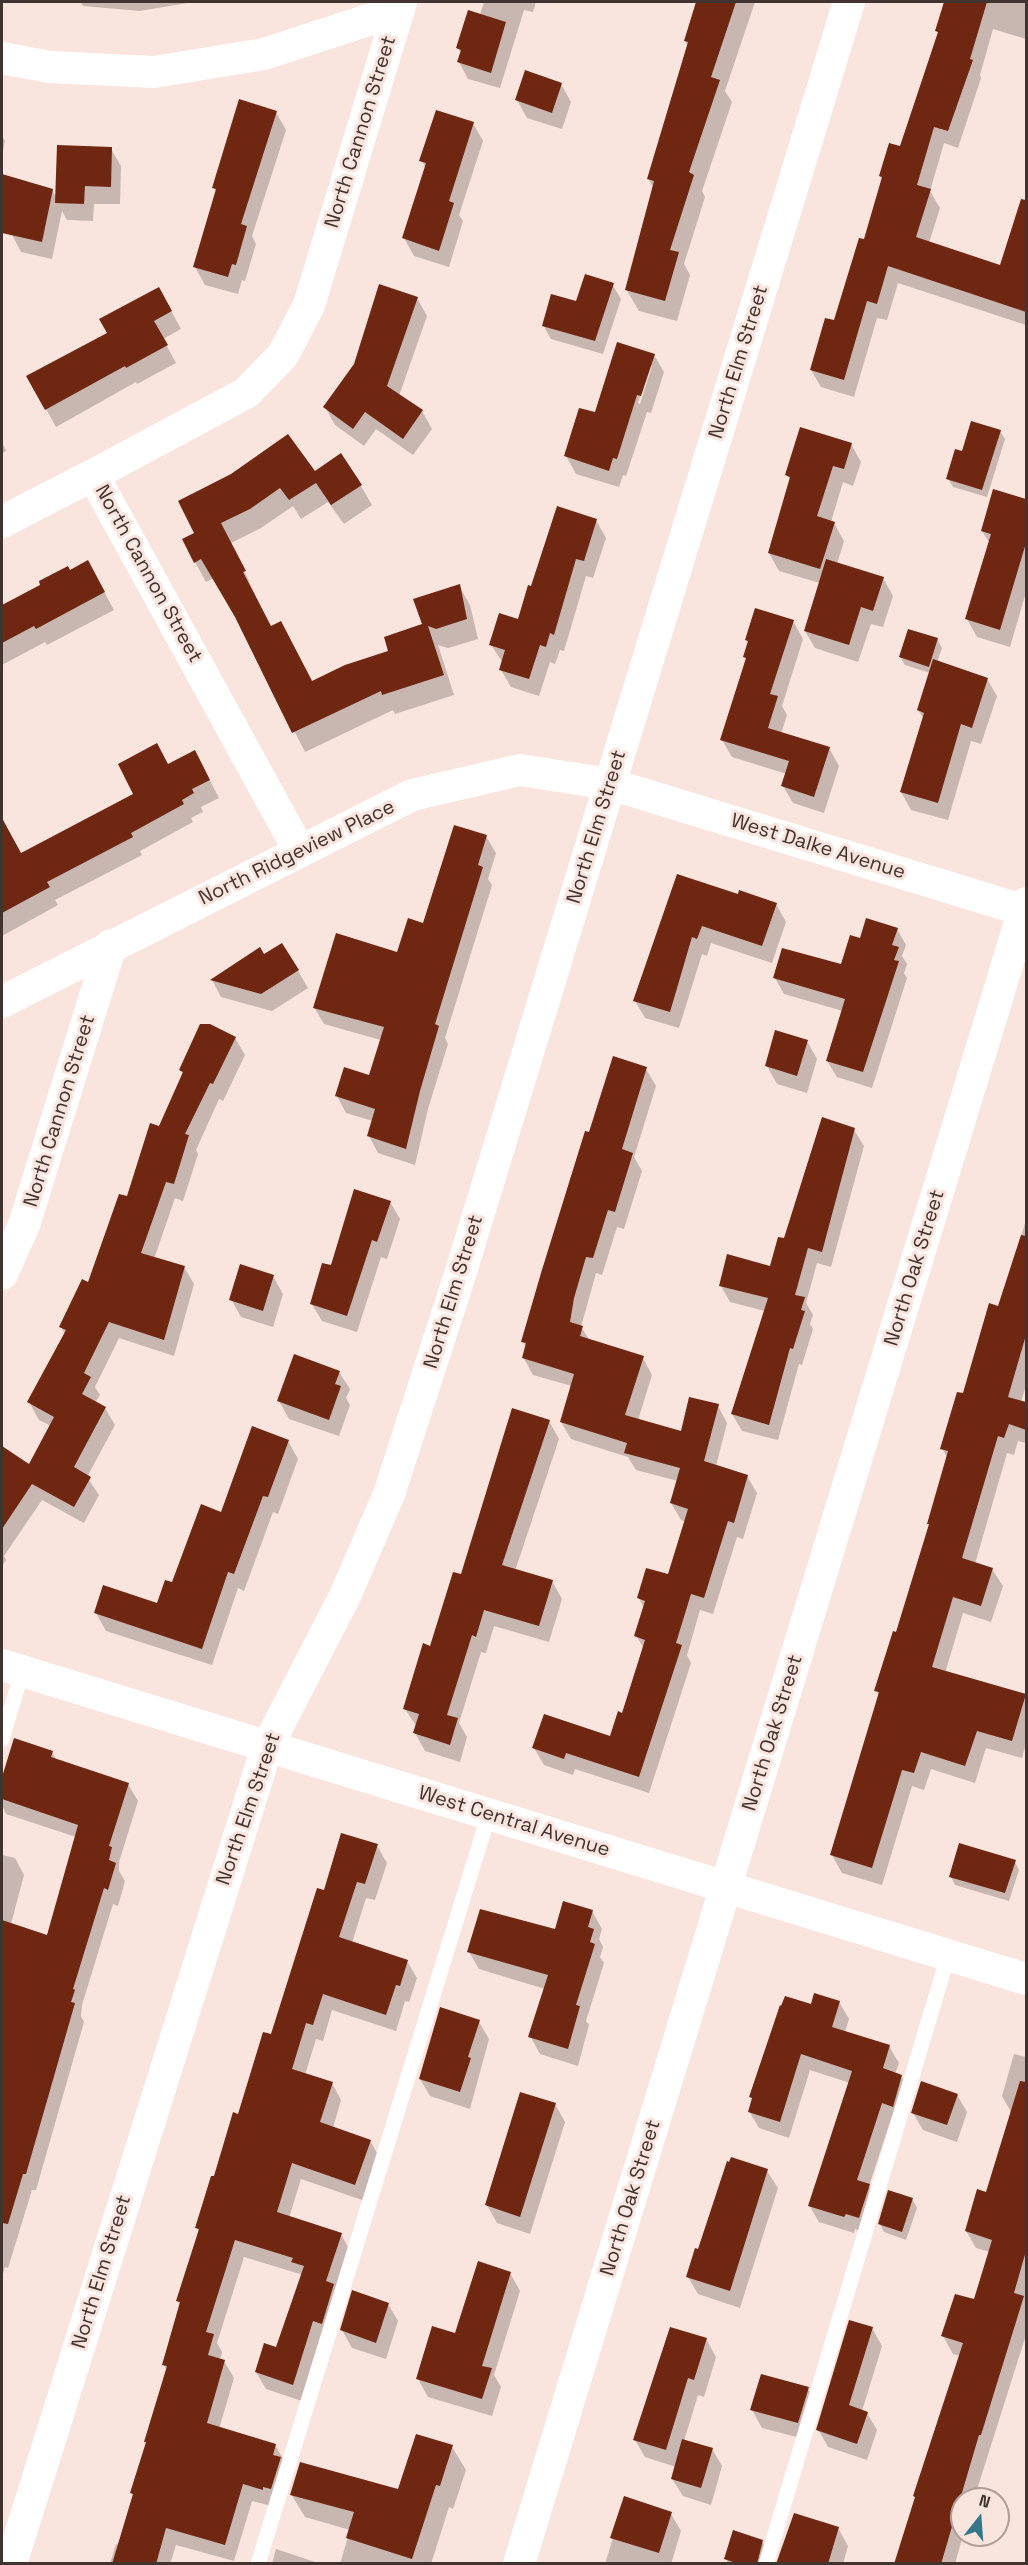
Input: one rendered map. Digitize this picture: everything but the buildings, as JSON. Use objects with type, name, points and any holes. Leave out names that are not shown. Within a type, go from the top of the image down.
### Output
[{"type":"street","name":"North Elm Street","points":[[11,2564],[267,1747],[345,1596],[389,1494],[459,1278],[849,2]]},
{"type":"street","points":[[2,58],[50,67],[154,72],[264,54],[400,6]]},
{"type":"street","name":"North Cannon Street","points":[[300,852],[93,475],[246,393],[283,355],[309,305],[400,6]]},
{"type":"street","points":[[2,522],[93,475]]},
{"type":"street","name":"North Ridgeview Place","points":[[2,1002],[412,795],[520,770],[610,784]]},
{"type":"street","name":"West Dalke Avenue","points":[[610,784],[1026,908]]},
{"type":"street","name":"North Oak Street","points":[[519,2564],[1026,908]]},
{"type":"street","name":"North Cannon Street","points":[[2,1274],[24,1225],[111,945]]},
{"type":"street","name":"West Central Avenue","points":[[12,1669],[1026,1979]]},
{"type":"lane","points":[[2,1739],[12,1669]]},
{"type":"lane","points":[[258,2564],[489,1814]]},
{"type":"lane","points":[[766,2564],[948,1956]]}]
